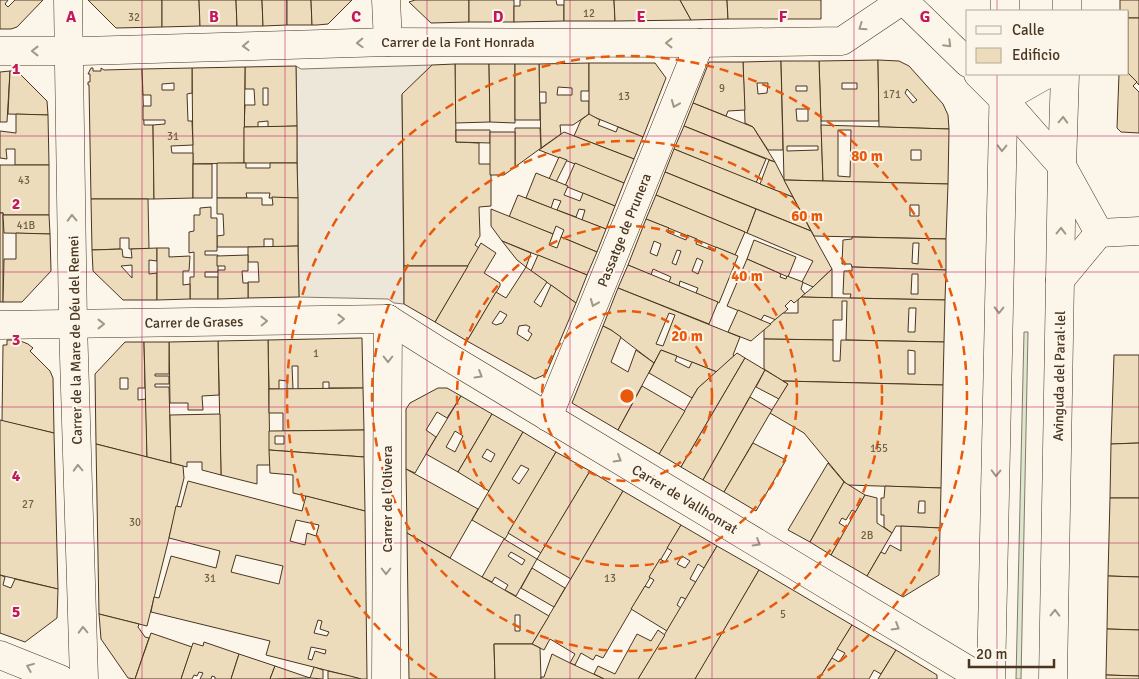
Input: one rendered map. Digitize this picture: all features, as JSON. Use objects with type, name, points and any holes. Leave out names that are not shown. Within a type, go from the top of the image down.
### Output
[{"type":"street","name":"Carrer de la Mare de Déu del Remei","points":[[68,0],[73,324],[84,679]]},
{"type":"street","points":[[386,0],[388,42]]},
{"type":"street","name":"Carrer de la Font Honrada","points":[[0,51],[70,51],[388,42],[700,43],[842,41],[903,0]]},
{"type":"street","points":[[903,0],[966,61]]},
{"type":"street","name":"Passatge de Prunera","points":[[548,417],[700,43]]},
{"type":"street","points":[[980,75],[1003,86],[1062,166],[1099,232]]},
{"type":"street","points":[[1003,86],[1043,75]]},
{"type":"street","name":"Avinguda del Paral·lel","points":[[1053,679],[1065,75]]},
{"type":"street","points":[[991,679],[1003,86]]},
{"type":"street","points":[[1060,280],[1099,232],[1139,230]]},
{"type":"street","name":"Carrer de Vallhonrat","points":[[388,319],[983,679]]},
{"type":"street","name":"Carrer de Grases","points":[[0,325],[388,319]]},
{"type":"street","name":"Carrer de l'Olivera","points":[[386,679],[388,319]]},
{"type":"street","points":[[0,654],[60,679]]},
{"type":"green space","points":[[1024,332],[1028,332],[1021,679],[1016,679]]},
{"type":"shaded area","points":[[432,65],[402,95],[404,304],[394,303],[388,299],[299,297],[296,66],[301,69]]},
{"type":"building","points":[[0,0],[8,0],[5,4],[8,7],[15,0],[43,0],[17,27],[0,29]]},
{"type":"building","points":[[88,0],[162,0],[162,27],[116,28]]},
{"type":"building","points":[[162,0],[199,0],[200,26],[162,27]]},
{"type":"building","points":[[199,0],[236,0],[237,26],[200,26]]},
{"type":"building","points":[[236,0],[262,0],[263,26],[237,26]]},
{"type":"building","points":[[262,0],[287,0],[287,25],[263,26]]},
{"type":"building","points":[[287,0],[311,0],[312,25],[287,25]]},
{"type":"building","points":[[311,0],[352,0],[328,24],[312,25]]},
{"type":"building","points":[[415,0],[469,0],[469,22],[431,23],[409,2]]},
{"type":"building","points":[[469,0],[514,0],[514,22],[469,22]]},
{"type":"building","points":[[520,0],[556,0],[557,5],[564,5],[564,21],[514,22],[514,6],[520,6]]},
{"type":"building","points":[[564,0],[614,0],[615,21],[564,21]]},
{"type":"building","points":[[614,0],[680,0],[691,20],[615,21]]},
{"type":"building","points":[[680,0],[727,0],[728,19],[691,20]]},
{"type":"building","points":[[727,0],[821,0],[821,19],[728,19]]},
{"type":"building","points":[[1120,0],[1139,0],[1139,18],[1129,18],[1129,10],[1120,10]]},
{"type":"building","points":[[1129,18],[1139,18],[1139,85],[1129,74]]},
{"type":"building","points":[[878,60],[879,121],[821,121],[819,61]],"holes":[[[842,83],[857,83],[857,89],[842,89]]]},
{"type":"building","points":[[878,60],[899,61],[909,66],[943,104],[948,115],[949,129],[879,127]],"holes":[[[907,89],[917,100],[913,103],[905,93]]]},
{"type":"building","points":[[781,61],[783,150],[768,150],[753,127],[745,123],[743,62]],"holes":[[[757,83],[768,83],[767,93],[758,94]]]},
{"type":"building","points":[[781,61],[819,61],[823,181],[784,180]],"holes":[[[796,86],[807,86],[807,91],[796,91]],[[796,109],[808,109],[808,121],[797,121]],[[787,146],[818,146],[818,150],[787,151]]]},
{"type":"building","points":[[709,62],[743,62],[745,110],[728,111],[726,116],[693,103]]},
{"type":"building","points":[[589,63],[589,91],[581,91],[581,101],[589,101],[589,114],[573,125],[560,125],[561,134],[541,148],[540,103],[546,103],[546,92],[539,92],[539,64]],"holes":[[[558,87],[572,88],[572,95],[557,95]]]},
{"type":"building","points":[[589,63],[655,63],[666,78],[643,137],[589,115]]},
{"type":"building","points":[[455,64],[489,64],[490,122],[455,123]]},
{"type":"building","points":[[455,64],[456,142],[479,143],[479,164],[491,164],[491,206],[479,207],[480,236],[475,245],[479,248],[468,266],[404,266],[402,94],[432,65]]},
{"type":"building","points":[[489,64],[515,64],[515,123],[490,122]]},
{"type":"building","points":[[515,64],[539,64],[540,120],[515,120]]},
{"type":"building","points":[[296,66],[297,126],[268,127],[268,121],[258,122],[258,127],[244,127],[245,105],[255,105],[254,89],[245,89],[245,67]],"holes":[[[263,88],[268,88],[268,105],[263,105]]]},
{"type":"building","points":[[245,67],[244,163],[193,164],[192,68]]},
{"type":"building","points":[[91,68],[93,68],[93,71],[101,71],[101,68],[104,70],[142,69],[144,125],[153,125],[154,199],[91,199],[88,85],[90,74],[88,74]]},
{"type":"building","points":[[192,68],[192,93],[187,94],[188,121],[192,121],[193,145],[171,146],[172,153],[193,153],[193,198],[154,199],[153,125],[165,124],[165,120],[143,120],[143,106],[151,106],[151,95],[143,95],[142,69]],"holes":[[[174,83],[174,90],[162,90],[162,84]]]},
{"type":"building","points":[[10,71],[7,122],[0,122],[0,72]]},
{"type":"building","points":[[10,71],[19,73],[47,101],[48,115],[8,114]]},
{"type":"building","points":[[1129,74],[1137,82],[1133,86],[1139,92],[1139,133],[1121,132],[1117,128],[1119,75]]},
{"type":"building","points":[[693,103],[753,127],[775,162],[684,126]]},
{"type":"building","points":[[16,114],[48,115],[49,165],[15,165],[15,149],[6,149],[7,159],[0,158],[0,131],[16,133]]},
{"type":"building","points":[[589,114],[600,120],[598,125],[616,132],[618,127],[643,137],[634,159],[574,136],[581,120]]},
{"type":"building","points":[[821,125],[949,129],[948,184],[823,181]],"holes":[[[838,130],[851,130],[850,177],[838,176]],[[911,150],[921,150],[921,160],[911,160]]]},
{"type":"building","points":[[297,126],[297,163],[244,163],[244,127]]},
{"type":"building","points":[[684,126],[766,159],[756,183],[674,149]]},
{"type":"building","points":[[515,128],[540,128],[541,148],[515,167]]},
{"type":"building","points":[[456,130],[490,130],[490,143],[456,142]]},
{"type":"building","points":[[490,132],[515,132],[515,167],[504,175],[490,175]]},
{"type":"building","points":[[564,132],[634,159],[624,183],[539,150]]},
{"type":"building","points":[[674,149],[793,197],[811,231],[665,172]]},
{"type":"building","points":[[559,157],[567,160],[556,182],[549,179]]},
{"type":"building","points":[[769,160],[775,162],[793,197],[760,184]]},
{"type":"building","points":[[217,163],[246,163],[246,168],[270,168],[270,163],[297,163],[298,198],[269,198],[270,193],[246,193],[247,198],[217,198]]},
{"type":"building","points":[[575,163],[624,183],[615,206],[565,186]]},
{"type":"building","points":[[193,164],[212,164],[212,198],[193,198]]},
{"type":"building","points":[[0,165],[49,165],[49,215],[3,215],[3,213],[0,213]]},
{"type":"building","points":[[665,172],[756,209],[747,233],[656,195]]},
{"type":"building","points":[[536,173],[568,186],[564,195],[580,201],[583,193],[615,206],[606,229],[582,220],[585,210],[579,209],[576,217],[557,210],[561,201],[554,199],[551,208],[526,198]]},
{"type":"building","points":[[784,180],[948,184],[946,239],[814,236]],"holes":[[[910,205],[919,205],[919,216],[910,216]]]},
{"type":"building","points":[[518,195],[606,229],[597,252],[561,237],[564,230],[556,226],[553,234],[509,217]]},
{"type":"building","points":[[656,195],[745,232],[735,255],[646,219]]},
{"type":"building","points":[[272,197],[298,198],[298,246],[273,247],[273,239],[264,239],[264,247],[217,247],[217,236],[224,235],[223,214],[217,214],[217,198],[262,198],[262,205],[273,205]]},
{"type":"building","points":[[91,199],[148,199],[149,249],[129,249],[129,238],[120,238],[120,249],[92,250]]},
{"type":"building","points":[[211,207],[211,218],[217,218],[217,251],[205,251],[205,255],[218,255],[218,272],[205,272],[205,277],[218,277],[218,299],[190,299],[190,277],[194,277],[194,252],[189,253],[189,232],[194,231],[194,215],[200,215],[200,208]]},
{"type":"building","points":[[491,209],[553,234],[549,245],[557,248],[561,237],[597,252],[587,275],[502,241],[491,226]]},
{"type":"building","points":[[756,209],[811,231],[832,269],[813,287],[802,282],[813,261],[747,233]]},
{"type":"building","points":[[0,213],[3,213],[3,302],[0,302]]},
{"type":"building","points":[[3,215],[49,215],[50,234],[4,233]]},
{"type":"building","points":[[646,219],[669,228],[667,232],[681,238],[686,240],[687,235],[697,239],[696,244],[714,251],[716,247],[738,256],[719,303],[696,293],[698,288],[680,281],[679,286],[669,282],[671,277],[653,269],[651,275],[628,265]],"holes":[[[654,241],[661,244],[657,256],[650,253]],[[677,250],[681,251],[676,265],[672,263]],[[697,258],[703,261],[698,274],[692,271]]]},
{"type":"building","points":[[16,233],[50,234],[51,271],[22,302],[3,302],[4,259],[16,259]]},
{"type":"building","points":[[852,237],[946,239],[946,270],[852,267],[851,264],[842,264],[843,240],[852,239]],"holes":[[[913,243],[919,243],[918,264],[912,263]]]},
{"type":"building","points":[[754,240],[796,257],[788,277],[747,259]]},
{"type":"building","points":[[502,241],[531,253],[526,267],[517,260]]},
{"type":"building","points":[[481,243],[496,253],[484,273],[500,283],[500,286],[467,341],[435,322]]},
{"type":"building","points":[[298,246],[299,297],[248,298],[248,282],[259,282],[258,262],[248,262],[248,247]]},
{"type":"building","points":[[157,248],[157,261],[149,260],[149,274],[157,273],[157,300],[123,300],[93,271],[92,250],[122,249],[123,257],[132,258],[131,249]],"holes":[[[132,265],[132,278],[121,266]]]},
{"type":"building","points":[[157,248],[169,248],[169,257],[190,256],[189,271],[183,271],[183,285],[190,284],[190,299],[157,300]]},
{"type":"building","points":[[248,255],[248,271],[242,271],[243,283],[248,283],[248,298],[218,299],[218,270],[225,270],[225,266],[217,266],[217,256]]},
{"type":"building","points":[[538,255],[587,275],[576,303],[531,271]]},
{"type":"building","points":[[747,259],[781,274],[780,277],[786,279],[787,276],[803,282],[801,289],[805,294],[794,303],[791,300],[785,306],[788,309],[776,320],[764,315],[761,320],[727,306]]},
{"type":"building","points":[[628,265],[718,302],[709,324],[618,288]]},
{"type":"building","points":[[404,266],[468,266],[435,322],[404,304]]},
{"type":"building","points":[[526,267],[547,282],[534,302],[541,307],[551,285],[576,303],[546,374],[535,379],[467,341],[496,292],[506,298]],"holes":[[[500,311],[507,315],[502,323],[496,325],[492,323]],[[526,325],[530,327],[528,331],[532,334],[528,341],[517,334],[519,326]]]},
{"type":"building","points":[[852,267],[946,270],[945,300],[850,298],[851,294],[843,294],[844,271],[852,271]],"holes":[[[912,274],[918,274],[918,294],[911,294]]]},
{"type":"building","points":[[832,269],[832,298],[801,297],[813,287]]},
{"type":"building","points":[[618,288],[740,337],[734,356],[717,372],[661,350],[654,363],[603,326]],"holes":[[[669,313],[675,315],[663,346],[656,344]]]},
{"type":"building","points":[[801,297],[945,300],[944,342],[846,340],[847,301],[842,301],[842,320],[833,320],[833,340],[764,339],[764,329],[783,313],[798,313],[798,300]],"holes":[[[909,308],[916,308],[915,332],[908,332]]]},
{"type":"building","points":[[738,310],[771,324],[751,341],[728,332]]},
{"type":"building","points":[[603,326],[621,337],[611,362],[628,372],[636,350],[654,363],[618,430],[572,403]]},
{"type":"building","points":[[362,338],[363,388],[329,388],[329,382],[323,382],[323,389],[298,389],[298,366],[292,366],[293,389],[287,389],[287,381],[279,380],[279,389],[269,389],[268,340]]},
{"type":"building","points":[[764,339],[833,340],[833,361],[840,361],[841,340],[944,342],[943,385],[783,381],[764,369]],"holes":[[[908,350],[915,351],[915,374],[908,374]]]},
{"type":"building","points":[[7,340],[18,340],[28,344],[33,348],[30,351],[50,371],[53,378],[54,433],[2,421],[3,345],[7,345]]},
{"type":"building","points":[[268,340],[270,465],[257,465],[257,484],[221,475],[218,341]]},
{"type":"building","points":[[218,341],[219,395],[202,396],[203,410],[188,410],[188,403],[170,403],[169,342]]},
{"type":"building","points":[[125,342],[144,342],[145,388],[138,388],[138,400],[146,399],[147,457],[96,444],[95,374]],"holes":[[[120,378],[128,378],[128,389],[120,389]]]},
{"type":"building","points":[[144,342],[169,342],[169,374],[155,374],[155,376],[169,376],[169,384],[155,384],[155,387],[169,387],[171,463],[147,457]]},
{"type":"building","points":[[661,350],[677,356],[675,361],[689,368],[692,362],[717,372],[698,388],[692,398],[649,373]]},
{"type":"building","points":[[737,353],[745,358],[681,467],[659,454],[698,388]]},
{"type":"building","points":[[1114,355],[1139,355],[1139,443],[1111,444]]},
{"type":"building","points":[[745,358],[765,370],[703,480],[681,467]]},
{"type":"building","points":[[765,370],[788,384],[779,399],[756,387]]},
{"type":"building","points":[[783,381],[943,385],[941,488],[847,485],[804,433],[770,413],[788,384]]},
{"type":"building","points":[[642,386],[685,411],[659,454],[618,430]]},
{"type":"building","points":[[363,388],[364,430],[283,431],[283,413],[269,413],[269,389]]},
{"type":"building","points":[[438,388],[447,388],[461,396],[447,418],[437,412],[426,430],[436,437],[415,473],[406,469],[406,409],[410,403]]},
{"type":"building","points":[[461,396],[492,414],[458,472],[426,454]],"holes":[[[455,431],[463,436],[455,452],[446,447]]]},
{"type":"building","points":[[750,397],[772,410],[724,492],[703,480]]},
{"type":"building","points":[[220,414],[221,475],[202,470],[202,462],[187,462],[187,467],[171,463],[170,415]]},
{"type":"building","points":[[492,414],[523,432],[489,491],[458,472]],"holes":[[[487,449],[495,454],[491,462],[482,457]]]},
{"type":"building","points":[[0,420],[54,433],[58,589],[0,575]]},
{"type":"building","points":[[364,430],[364,457],[269,450],[269,431]],"holes":[[[275,436],[284,436],[284,444],[275,444]]]},
{"type":"building","points":[[523,432],[556,452],[505,539],[472,520]],"holes":[[[521,465],[529,469],[519,484],[512,479]]]},
{"type":"building","points":[[753,443],[786,460],[756,511],[724,492]]},
{"type":"building","points":[[1139,443],[1139,498],[1110,498],[1111,444]]},
{"type":"building","points":[[96,444],[183,466],[184,478],[147,626],[99,614]]},
{"type":"building","points":[[269,450],[364,457],[365,511],[293,493],[293,475],[270,473]]},
{"type":"building","points":[[556,452],[590,471],[541,553],[508,533]]},
{"type":"building","points":[[828,463],[844,482],[810,542],[788,530]]},
{"type":"building","points":[[406,469],[478,509],[450,558],[407,533]]},
{"type":"building","points":[[590,471],[623,491],[571,579],[537,559]]},
{"type":"building","points":[[188,481],[302,511],[306,496],[365,511],[367,679],[266,655],[270,641],[151,612],[154,597],[159,598],[171,556],[216,568],[220,551],[169,538],[176,506],[181,507]],"holes":[[[296,520],[319,525],[316,536],[307,533],[305,545],[290,541]],[[236,555],[283,566],[279,584],[231,572]],[[318,620],[322,621],[320,629],[329,632],[327,636],[314,633]],[[311,647],[326,650],[325,654],[315,651],[312,660],[308,659]]]},
{"type":"building","points":[[844,482],[865,495],[856,512],[852,510],[846,520],[842,518],[839,523],[847,528],[831,555],[810,542]]},
{"type":"building","points":[[885,486],[941,488],[940,528],[896,526],[892,533],[884,527],[884,515],[881,515],[881,498],[884,498]],"holes":[[[919,501],[925,501],[925,513],[918,513]]]},
{"type":"building","points":[[623,491],[681,525],[603,658],[596,655],[593,660],[581,653],[575,665],[570,663],[575,654],[550,639],[544,650],[532,644]]},
{"type":"building","points":[[865,495],[877,498],[877,523],[892,533],[867,576],[831,555]]},
{"type":"building","points":[[1110,498],[1139,498],[1139,577],[1108,576]]},
{"type":"building","points":[[681,525],[717,546],[704,568],[698,564],[690,579],[696,582],[686,599],[681,597],[677,605],[681,608],[667,631],[631,609],[645,586],[649,588],[654,580],[649,577],[660,559],[665,562],[672,551],[667,548]],"holes":[[[682,556],[690,561],[685,568],[677,564]]]},
{"type":"building","points":[[901,526],[940,528],[939,575],[903,597],[867,576],[881,552],[885,554],[890,545],[901,551]]},
{"type":"building","points":[[407,533],[549,616],[532,644],[494,644],[495,679],[409,679]],"holes":[[[515,615],[520,615],[520,631],[515,631]]]},
{"type":"building","points":[[504,539],[537,559],[516,596],[505,590],[508,585],[495,577],[492,582],[482,577]],"holes":[[[511,552],[525,560],[522,565],[508,556]]]},
{"type":"building","points":[[717,546],[759,570],[706,661],[695,679],[638,679]]},
{"type":"building","points":[[532,568],[565,588],[554,607],[521,588]]},
{"type":"building","points":[[759,570],[852,625],[819,679],[695,679]]},
{"type":"building","points":[[0,575],[5,577],[3,585],[11,588],[15,579],[58,589],[57,618],[25,642],[0,633]]},
{"type":"building","points":[[1108,576],[1139,577],[1139,630],[1107,629]]},
{"type":"building","points":[[99,614],[139,624],[138,627],[145,637],[149,638],[135,679],[128,678],[101,639]]},
{"type":"building","points":[[852,625],[896,650],[881,674],[874,670],[869,679],[819,679],[832,658],[839,662],[845,653],[837,649]]},
{"type":"building","points":[[1107,629],[1139,630],[1139,676],[1106,675]]},
{"type":"building","points":[[658,630],[665,635],[638,679],[604,679],[594,674],[598,666],[615,674],[637,634],[651,641]]},
{"type":"building","points":[[151,633],[192,647],[181,679],[135,679]]},
{"type":"building","points":[[204,642],[239,654],[231,679],[215,679],[212,676],[211,679],[200,679],[203,673],[199,672],[192,679],[181,679],[193,643],[203,646]]},
{"type":"building","points":[[494,644],[532,644],[540,648],[541,679],[495,679]]},
{"type":"building","points":[[896,650],[937,675],[937,679],[878,679]]},
{"type":"building","points":[[239,654],[275,666],[270,679],[231,679]]},
{"type":"building","points":[[552,654],[604,679],[541,679],[541,677],[544,677]]},
{"type":"building","points":[[275,666],[310,678],[270,679]]},
{"type":"building","points":[[314,667],[323,670],[323,679],[310,678]]},
{"type":"building","points":[[328,671],[350,676],[361,679],[328,679]]},
{"type":"building","points":[[1106,675],[1139,676],[1139,679],[1106,679]]}]
